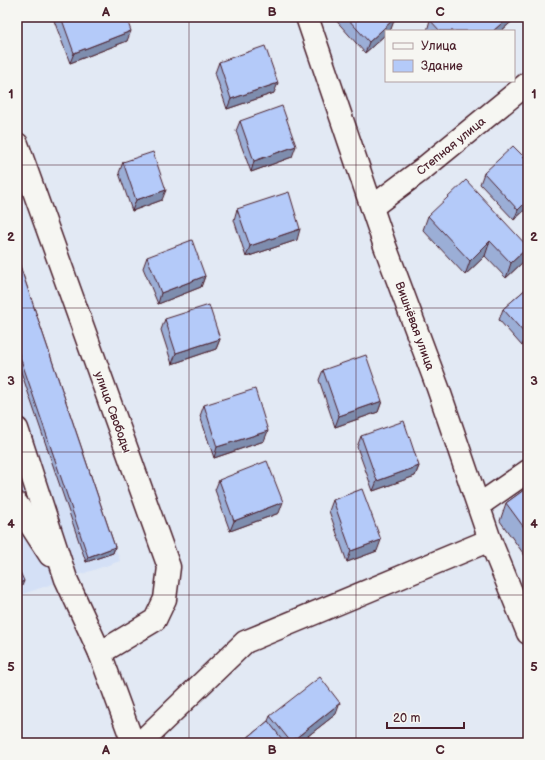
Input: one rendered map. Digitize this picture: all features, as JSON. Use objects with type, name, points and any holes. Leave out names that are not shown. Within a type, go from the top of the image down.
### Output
[{"type":"street","name":"Вишнёвая улица","points":[[307,17],[372,207],[479,505],[490,540],[528,633]]},
{"type":"street","name":"Степная улица","points":[[372,207],[424,168],[528,83]]},
{"type":"street","name":"улица Свободы","points":[[17,144],[169,567],[165,599],[154,620],[100,653]]},
{"type":"street","points":[[17,430],[66,579],[100,653],[133,743]]},
{"type":"street","points":[[479,505],[528,471]]},
{"type":"street","points":[[17,504],[66,579]]},
{"type":"street","points":[[140,743],[245,642],[490,540]]},
{"type":"shaded area","points":[[17,257],[120,561],[17,596]]},
{"type":"building","points":[[61,17],[126,17],[131,31],[74,53]]},
{"type":"building","points":[[346,17],[394,17],[395,18],[369,42]]},
{"type":"building","points":[[434,17],[509,17],[494,30],[439,30],[430,20]]},
{"type":"building","points":[[265,46],[278,83],[231,99],[219,62]]},
{"type":"building","points":[[282,106],[296,146],[254,161],[240,121]]},
{"type":"building","points":[[513,146],[528,161],[528,200],[518,210],[484,173]]},
{"type":"building","points":[[153,152],[166,190],[136,200],[123,162]]},
{"type":"building","points":[[466,180],[528,247],[511,263],[490,241],[470,261],[428,216]]},
{"type":"building","points":[[289,192],[300,229],[250,246],[237,209]]},
{"type":"building","points":[[192,240],[205,276],[161,293],[147,257]]},
{"type":"building","points":[[17,257],[115,547],[88,557],[17,348]]},
{"type":"building","points":[[528,287],[528,333],[526,335],[503,309]]},
{"type":"building","points":[[209,305],[220,339],[176,353],[165,319]]},
{"type":"building","points":[[366,355],[382,401],[339,416],[323,370]]},
{"type":"building","points":[[255,389],[268,431],[217,447],[204,405]]},
{"type":"building","points":[[404,421],[419,466],[377,481],[361,436]]},
{"type":"building","points":[[267,461],[283,502],[234,521],[219,480]]},
{"type":"building","points":[[528,487],[528,533],[506,503]]},
{"type":"building","points":[[362,489],[381,540],[351,551],[333,500]]},
{"type":"building","points":[[17,565],[24,581],[17,584]]},
{"type":"building","points":[[320,677],[340,703],[291,742],[270,716]]},
{"type":"building","points":[[268,721],[285,743],[241,743]]}]
